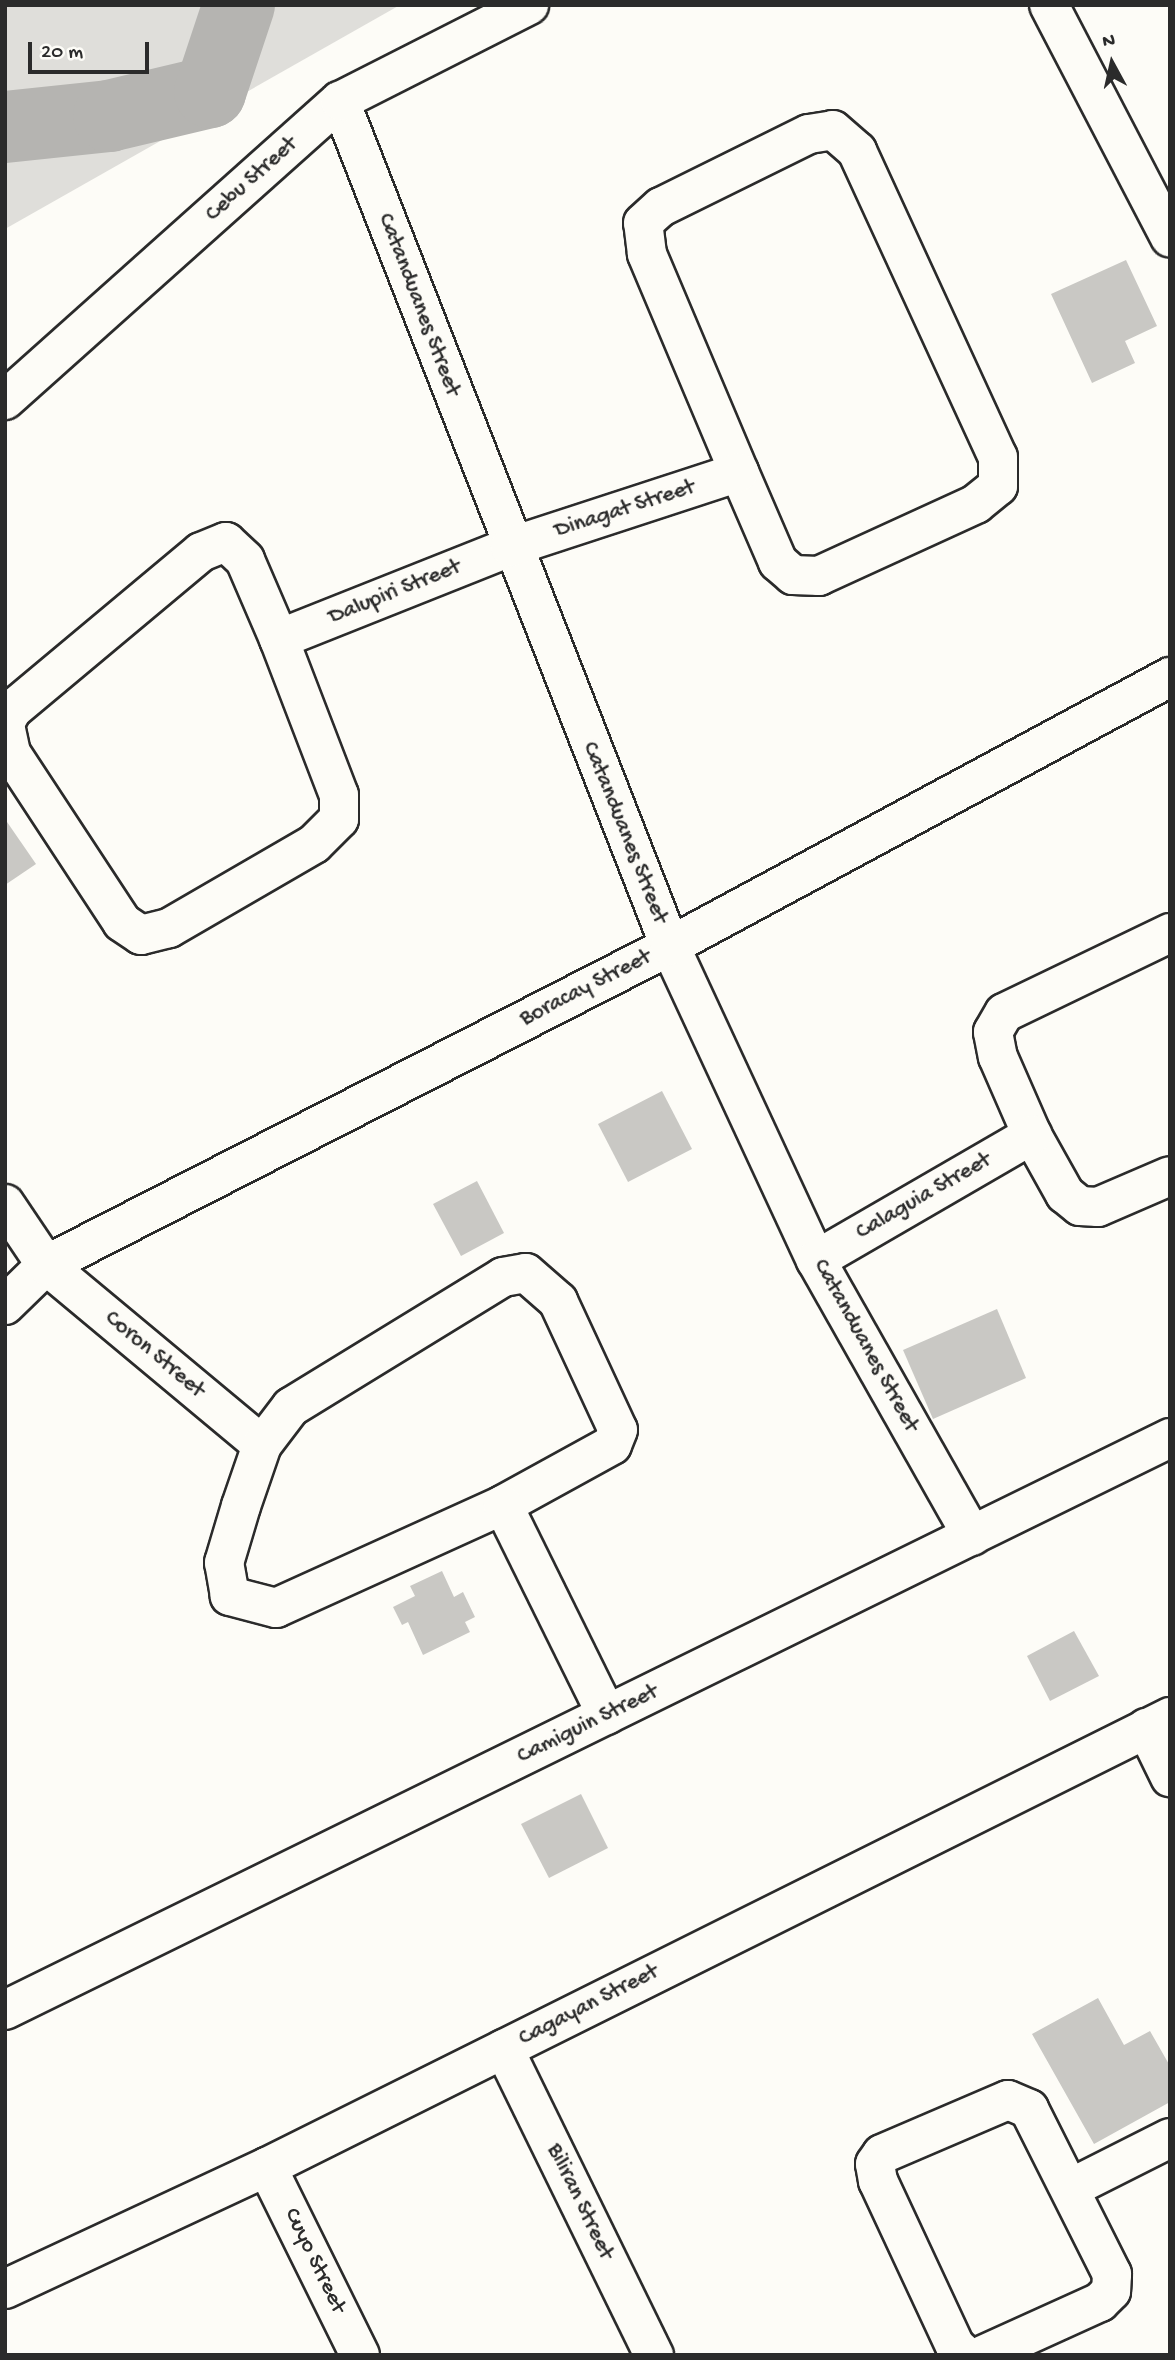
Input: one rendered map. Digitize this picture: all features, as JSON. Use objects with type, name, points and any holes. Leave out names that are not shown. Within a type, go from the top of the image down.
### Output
[{"type":"street","name":"Cebu Street","points":[[5,400],[340,101],[529,5]]},
{"type":"street","points":[[1049,5],[1170,237]]},
{"type":"street","name":"Catanduanes Street","points":[[340,101],[510,547],[670,946],[816,1260],[972,1536]]},
{"type":"street","points":[[833,130],[857,151],[998,457],[998,486],[976,504],[819,576],[793,575],[778,562],[739,472],[647,254],[643,223],[661,207],[810,134],[833,130]]},
{"type":"street","name":"Dinagat Street","points":[[510,547],[739,472]]},
{"type":"street","points":[[226,542],[245,560],[279,639],[340,795],[340,819],[314,844],[169,928],[141,935],[122,922],[11,753],[5,724],[12,710],[201,552],[226,542]]},
{"type":"street","name":"Dalupiri Street","points":[[279,639],[510,547]]},
{"type":"street","name":"Boracay Street","points":[[5,1305],[46,1265],[670,946],[1170,677]]},
{"type":"street","points":[[1170,933],[1004,1013],[993,1032],[998,1057],[1032,1135],[1065,1194],[1080,1206],[1098,1207],[1170,1176]]},
{"type":"street","name":"Calaguia Street","points":[[816,1260],[1032,1135]]},
{"type":"street","points":[[5,1204],[46,1265]]},
{"type":"street","name":"Coron Street","points":[[46,1265],[262,1445]]},
{"type":"street","points":[[526,1273],[558,1301],[618,1430],[612,1446],[593,1460],[503,1505],[276,1608],[230,1596],[224,1563],[262,1445],[291,1407],[503,1277],[526,1273]]},
{"type":"street","name":"Camiguin Street","points":[[5,2010],[1170,1438]]},
{"type":"street","points":[[503,1505],[607,1715]]},
{"type":"street","points":[[1158,1723],[1170,1777]]},
{"type":"street","name":"Cagayan Street","points":[[5,2289],[267,2167],[1158,1723]]},
{"type":"street","name":"Biliran Street","points":[[504,2049],[654,2355]]},
{"type":"street","points":[[965,2355],[955,2346],[878,2181],[875,2164],[882,2154],[1008,2100],[1028,2109],[1071,2188],[1112,2274],[1111,2291],[1100,2302],[983,2355]]},
{"type":"street","points":[[1071,2188],[1170,2138]]},
{"type":"street","name":"Cuyo Street","points":[[267,2167],[360,2355]]},
{"type":"shaded area","points":[[5,5],[400,5],[5,229]]},
{"type":"building","points":[[1126,260],[1157,326],[1125,341],[1135,363],[1092,383],[1051,294]]},
{"type":"building","points":[[5,819],[36,864],[5,885]]},
{"type":"building","points":[[662,1091],[692,1149],[628,1182],[598,1124]]},
{"type":"building","points":[[477,1181],[504,1233],[461,1256],[433,1204]]},
{"type":"building","points":[[997,1309],[1026,1378],[933,1419],[903,1350]]},
{"type":"building","points":[[442,1571],[454,1597],[463,1592],[475,1617],[465,1622],[470,1632],[423,1655],[408,1622],[402,1625],[393,1607],[415,1596],[410,1586]]},
{"type":"building","points":[[1074,1631],[1099,1676],[1050,1701],[1027,1656]]},
{"type":"building","points":[[581,1794],[608,1848],[549,1878],[521,1824]]},
{"type":"building","points":[[1098,1998],[1124,2045],[1150,2031],[1170,2066],[1170,2102],[1094,2144],[1032,2034]]},
{"type":"waterway","points":[[5,127],[109,116],[210,92],[239,5]]}]
